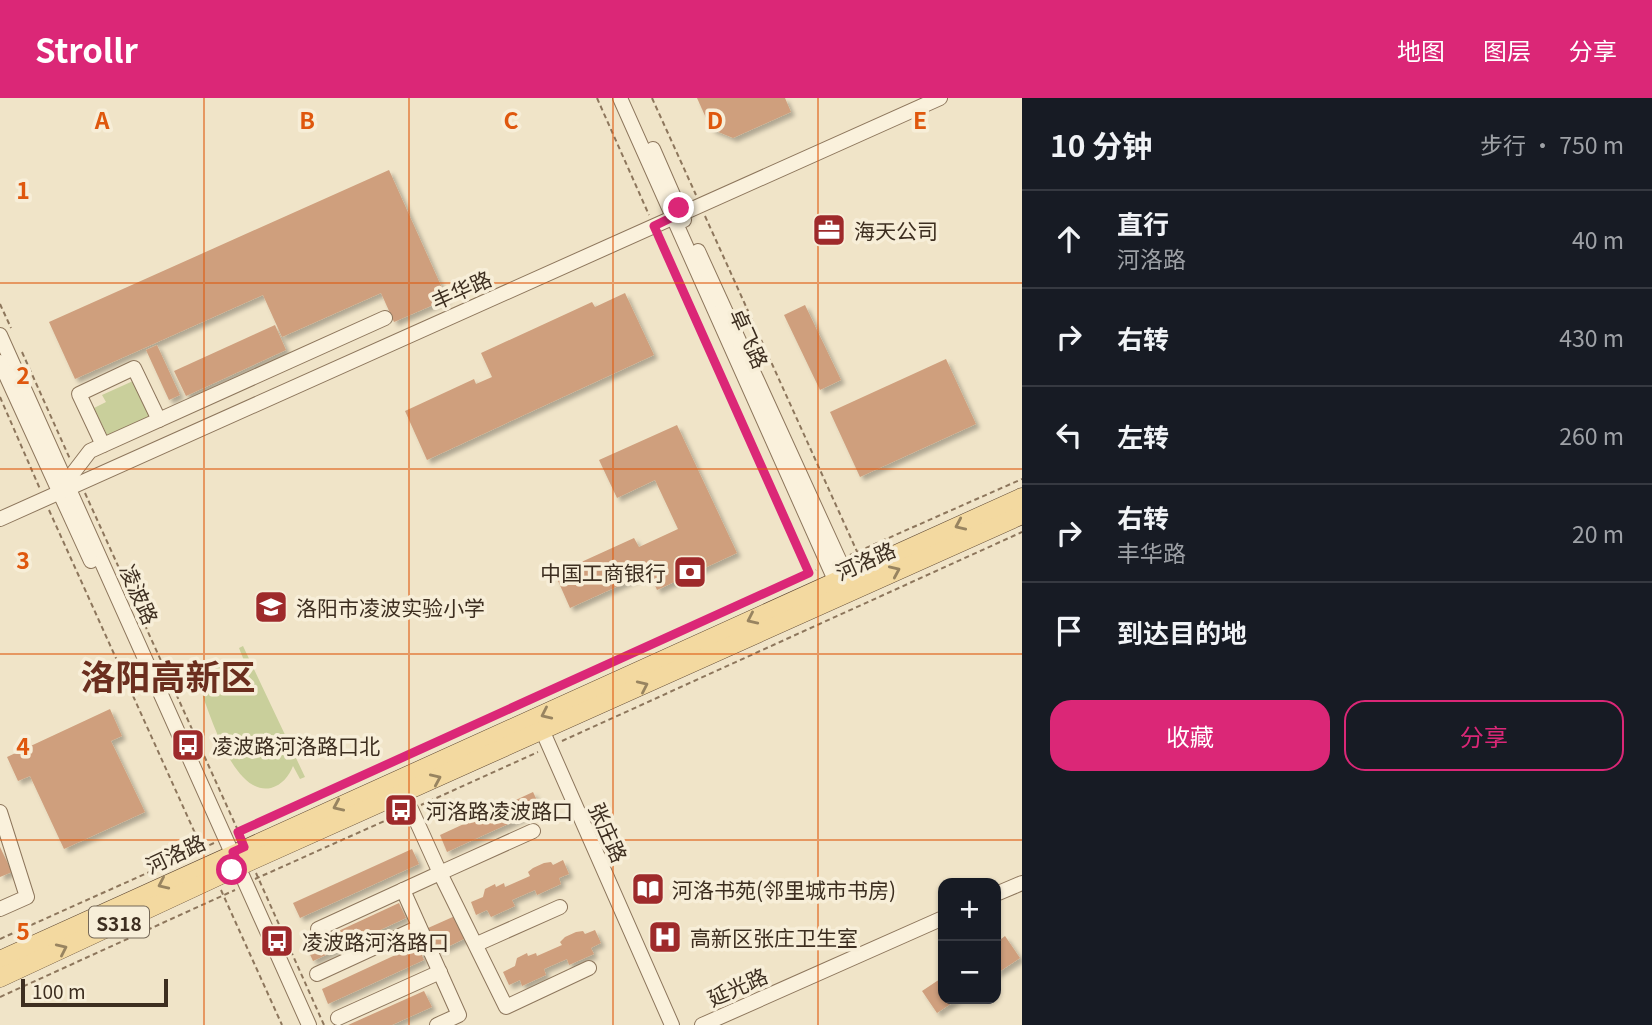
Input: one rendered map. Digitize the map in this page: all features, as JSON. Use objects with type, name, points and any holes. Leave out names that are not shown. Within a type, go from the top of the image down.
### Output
[{"type":"main road","name":"河洛路","points":[[868,575],[1022,497]]},
{"type":"main road","name":"河洛路","points":[[0,978],[228,854],[546,740],[819,597],[841,578],[868,575],[1022,515]]},
{"type":"main road","name":"河洛路","points":[[0,960],[228,854],[819,597]]},
{"type":"street","name":"卓飞路","points":[[620,98],[676,212],[841,578]]},
{"type":"street","name":"卓飞路","points":[[630,98],[676,212]]},
{"type":"street","name":"丰华路","points":[[699,202],[921,98]]},
{"type":"street","name":"丰华路","points":[[0,519],[68,483],[676,212],[940,98]]},
{"type":"street","points":[[68,483],[90,451],[385,318]]},
{"type":"street","name":"凌波路","points":[[6,332],[228,854],[248,883],[309,1025]]},
{"type":"street","name":"凌波路","points":[[0,362],[68,483]]},
{"type":"street","points":[[103,445],[79,394],[134,368],[159,420]]},
{"type":"street","name":"丰华路","points":[[0,512],[43,496]]},
{"type":"street","name":"张庄路","points":[[546,740],[672,1025]]},
{"type":"street","points":[[411,809],[506,1007],[589,968]]},
{"type":"street","points":[[0,812],[27,897],[0,909]]},
{"type":"street","points":[[318,929],[533,831]]},
{"type":"street","name":"凌波路","points":[[248,883],[302,1025]]},
{"type":"street","points":[[1001,892],[1022,883]]},
{"type":"street","points":[[403,890],[459,1015],[438,1025]]},
{"type":"street","points":[[1001,901],[1022,891]]},
{"type":"street","points":[[477,944],[560,907]]},
{"type":"street","name":"延光路","points":[[702,1025],[938,920]]},
{"type":"street","points":[[317,974],[419,927]]},
{"type":"street","name":"延光路","points":[[722,1025],[938,928]]},
{"type":"street","points":[[338,1018],[440,972]]},
{"type":"path","points":[[597,98],[819,597]]},
{"type":"path","points":[[652,98],[868,575]]},
{"type":"path","points":[[0,304],[6,332]]},
{"type":"path","points":[[17,342],[68,483],[228,854],[223,895],[282,1025]]},
{"type":"path","points":[[0,397],[43,496],[228,854],[248,883],[324,1025]]},
{"type":"path","points":[[0,939],[228,854],[868,575],[1022,479]]},
{"type":"path","points":[[0,997],[411,809],[819,597],[841,578],[868,575],[1022,532]]},
{"type":"green space","points":[[133,381],[151,418],[108,437],[94,408],[106,402],[102,395]]},
{"type":"green space","points":[[243,646],[305,777],[300,779],[293,766],[279,785],[271,788],[258,787],[247,781],[237,770],[220,739],[203,697],[204,679],[208,672],[220,663],[245,663],[239,648]]},
{"type":"building","points":[[697,98],[785,98],[791,112],[733,138],[711,129]]},
{"type":"building","points":[[389,170],[447,299],[394,322],[381,293],[282,337],[263,295],[75,379],[49,322]]},
{"type":"building","points":[[625,293],[654,355],[427,460],[405,411],[474,379],[476,384],[492,377],[481,353],[592,302],[595,307]]},
{"type":"building","points":[[805,305],[841,380],[820,390],[784,315]]},
{"type":"building","points":[[275,325],[286,350],[186,396],[174,371]]},
{"type":"building","points":[[157,345],[180,395],[169,400],[146,350]]},
{"type":"building","points":[[946,359],[976,424],[860,477],[830,412]]},
{"type":"building","points":[[677,425],[737,553],[657,590],[649,572],[570,608],[555,574],[634,538],[639,547],[678,529],[655,480],[617,498],[599,460]]},
{"type":"building","points":[[110,709],[122,736],[111,741],[145,812],[64,849],[30,776],[18,781],[7,757]]},
{"type":"building","points":[[533,792],[541,809],[447,852],[440,835]]},
{"type":"building","points":[[0,847],[12,872],[0,877]]},
{"type":"building","points":[[412,849],[419,864],[300,918],[293,903]]},
{"type":"building","points":[[563,860],[569,874],[559,878],[561,884],[537,895],[535,890],[512,900],[515,906],[491,917],[487,910],[476,915],[471,902],[483,897],[485,889],[504,883],[505,887],[530,876],[528,872],[533,868],[544,863],[551,862],[553,865]]},
{"type":"building","points":[[399,903],[406,918],[313,961],[306,946]]},
{"type":"building","points":[[455,916],[466,938],[439,951],[428,928]]},
{"type":"building","points":[[595,930],[601,943],[591,948],[594,954],[569,965],[567,959],[544,969],[546,975],[522,986],[520,980],[509,985],[503,972],[515,966],[517,958],[527,953],[528,956],[536,953],[537,956],[562,945],[560,942],[565,937],[576,932],[583,931],[585,934]]},
{"type":"building","points":[[1005,936],[1020,958],[1001,971],[1001,941]]},
{"type":"building","points":[[417,945],[424,960],[328,1004],[322,989]]},
{"type":"building","points":[[938,980],[938,1004],[950,1004],[937,1013],[922,991]]},
{"type":"building","points":[[424,991],[432,1007],[392,1025],[348,1025]]},
{"type":"place","name":"海天公司","points":[[829,230]]},
{"type":"place","name":"中国工商银行","points":[[690,572]]},
{"type":"place","name":"洛阳市凌波实验小学","points":[[271,607]]},
{"type":"place","name":"凌波路河洛路口北","points":[[188,745]]},
{"type":"place","name":"河洛路凌波路口","points":[[401,810]]},
{"type":"place","name":"河洛书苑(邻里城市书房)","points":[[648,889]]},
{"type":"place","name":"高新区张庄卫生室","points":[[665,937]]},
{"type":"place","name":"凌波路河洛路口","points":[[277,941]]},
{"type":"district","name":"洛阳高新区","points":[[168,674]]},
{"type":"route","points":[[232,870],[239,866],[233,852],[244,847],[238,832],[809,573],[654,226],[681,213],[679,208]]}]
